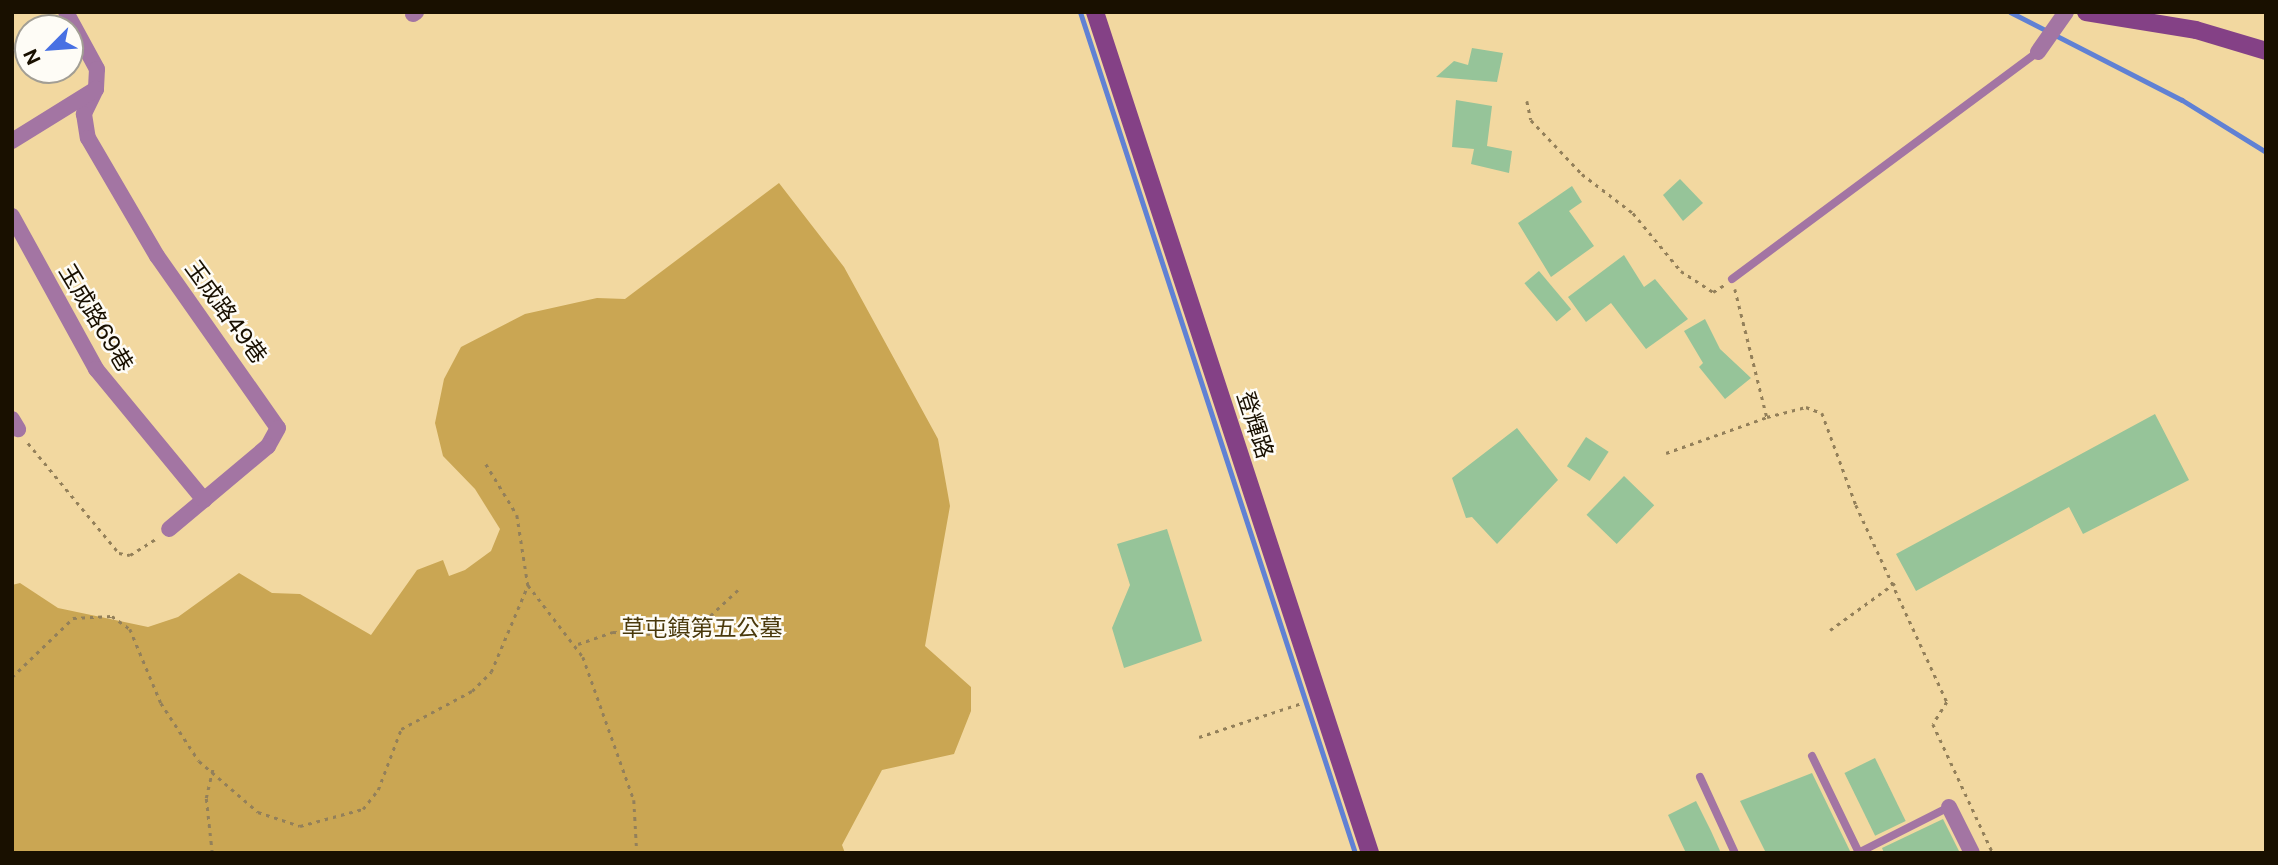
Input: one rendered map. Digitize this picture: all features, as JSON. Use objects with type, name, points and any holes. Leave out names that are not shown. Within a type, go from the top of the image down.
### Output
[{"type":"street","points":[[12,141],[96,89],[97,69],[66,12]]},
{"type":"street","name":"登輝路","points":[[1096,12],[1370,853]]},
{"type":"street","points":[[2043,46],[2066,12]]},
{"type":"street","points":[[2086,12],[2196,30],[2266,51]]},
{"type":"street","name":"玉成路49巷","points":[[96,89],[84,114],[88,138],[157,256],[278,428],[268,446],[169,529]]},
{"type":"street","name":"玉成路69巷","points":[[12,216],[96,369],[204,500]]},
{"type":"street","points":[[1949,807],[1972,853]]},
{"type":"lane","points":[[1732,279],[2043,46]]},
{"type":"lane","points":[[1812,756],[1859,853],[1949,807]]},
{"type":"lane","points":[[1700,777],[1735,853]]},
{"type":"path","points":[[1527,101],[1531,120],[1582,174],[1633,213],[1681,271],[1713,292],[1732,279],[1767,416]]},
{"type":"path","points":[[1666,453],[1767,416],[1805,407],[1822,413],[1831,447],[1947,702],[1933,724],[1993,853]]},
{"type":"path","points":[[15,424],[119,553],[130,555],[169,529]]},
{"type":"path","points":[[486,464],[517,514],[528,585],[576,645],[634,800],[637,853]]},
{"type":"path","points":[[1830,631],[1895,583]]},
{"type":"path","points":[[12,677],[73,618],[112,616],[130,629],[177,731],[199,761],[213,767],[243,800],[277,821],[300,826],[363,809],[378,790],[401,729],[472,691],[491,672],[528,585]]},
{"type":"path","points":[[576,645],[613,632],[674,635],[698,628],[741,587]]},
{"type":"path","points":[[1199,737],[1319,697]]},
{"type":"path","points":[[212,853],[206,799],[213,767]]},
{"type":"green space","name":"草屯鎮第五公墓","points":[[779,183],[844,267],[938,439],[950,506],[925,646],[971,687],[971,711],[954,754],[882,770],[842,845],[845,853],[12,853],[12,585],[20,583],[58,608],[148,627],[178,617],[239,573],[272,593],[300,594],[371,635],[417,570],[443,560],[449,576],[465,570],[491,551],[500,529],[475,489],[443,456],[435,423],[444,379],[461,347],[525,314],[597,298],[625,299]]},
{"type":"building","points":[[1472,48],[1503,53],[1497,82],[1436,77],[1454,61],[1468,65]]},
{"type":"building","points":[[1456,100],[1492,106],[1487,146],[1512,151],[1509,173],[1471,164],[1474,149],[1452,147]]},
{"type":"building","points":[[1680,179],[1703,203],[1683,221],[1663,195]]},
{"type":"building","points":[[1572,186],[1582,202],[1569,211],[1594,246],[1551,277],[1518,223]]},
{"type":"building","points":[[1624,255],[1644,287],[1655,279],[1688,319],[1646,349],[1611,303],[1586,322],[1568,297]]},
{"type":"building","points":[[1539,271],[1571,309],[1557,322],[1524,283]]},
{"type":"building","points":[[1705,319],[1720,349],[1751,378],[1725,399],[1699,367],[1703,363],[1684,331]]},
{"type":"building","points":[[2155,414],[2189,480],[2083,534],[2069,507],[1916,591],[1896,554]]},
{"type":"building","points":[[1517,428],[1558,480],[1497,544],[1472,517],[1466,518],[1452,478]]},
{"type":"building","points":[[1586,437],[1609,452],[1590,481],[1567,466]]},
{"type":"building","points":[[1624,476],[1654,505],[1617,544],[1586,515]]},
{"type":"building","points":[[1167,529],[1202,641],[1124,668],[1112,628],[1130,585],[1117,544]]},
{"type":"building","points":[[1875,758],[1906,821],[1875,836],[1844,773]]},
{"type":"building","points":[[1812,773],[1851,853],[1766,853],[1740,801]]},
{"type":"building","points":[[1696,801],[1721,853],[1686,853],[1668,815]]},
{"type":"building","points":[[1943,819],[1960,853],[1884,853],[1882,848]]},
{"type":"waterway","points":[[1080,12],[1355,853]]},
{"type":"waterway","points":[[2010,12],[2182,100],[2266,152]]}]
